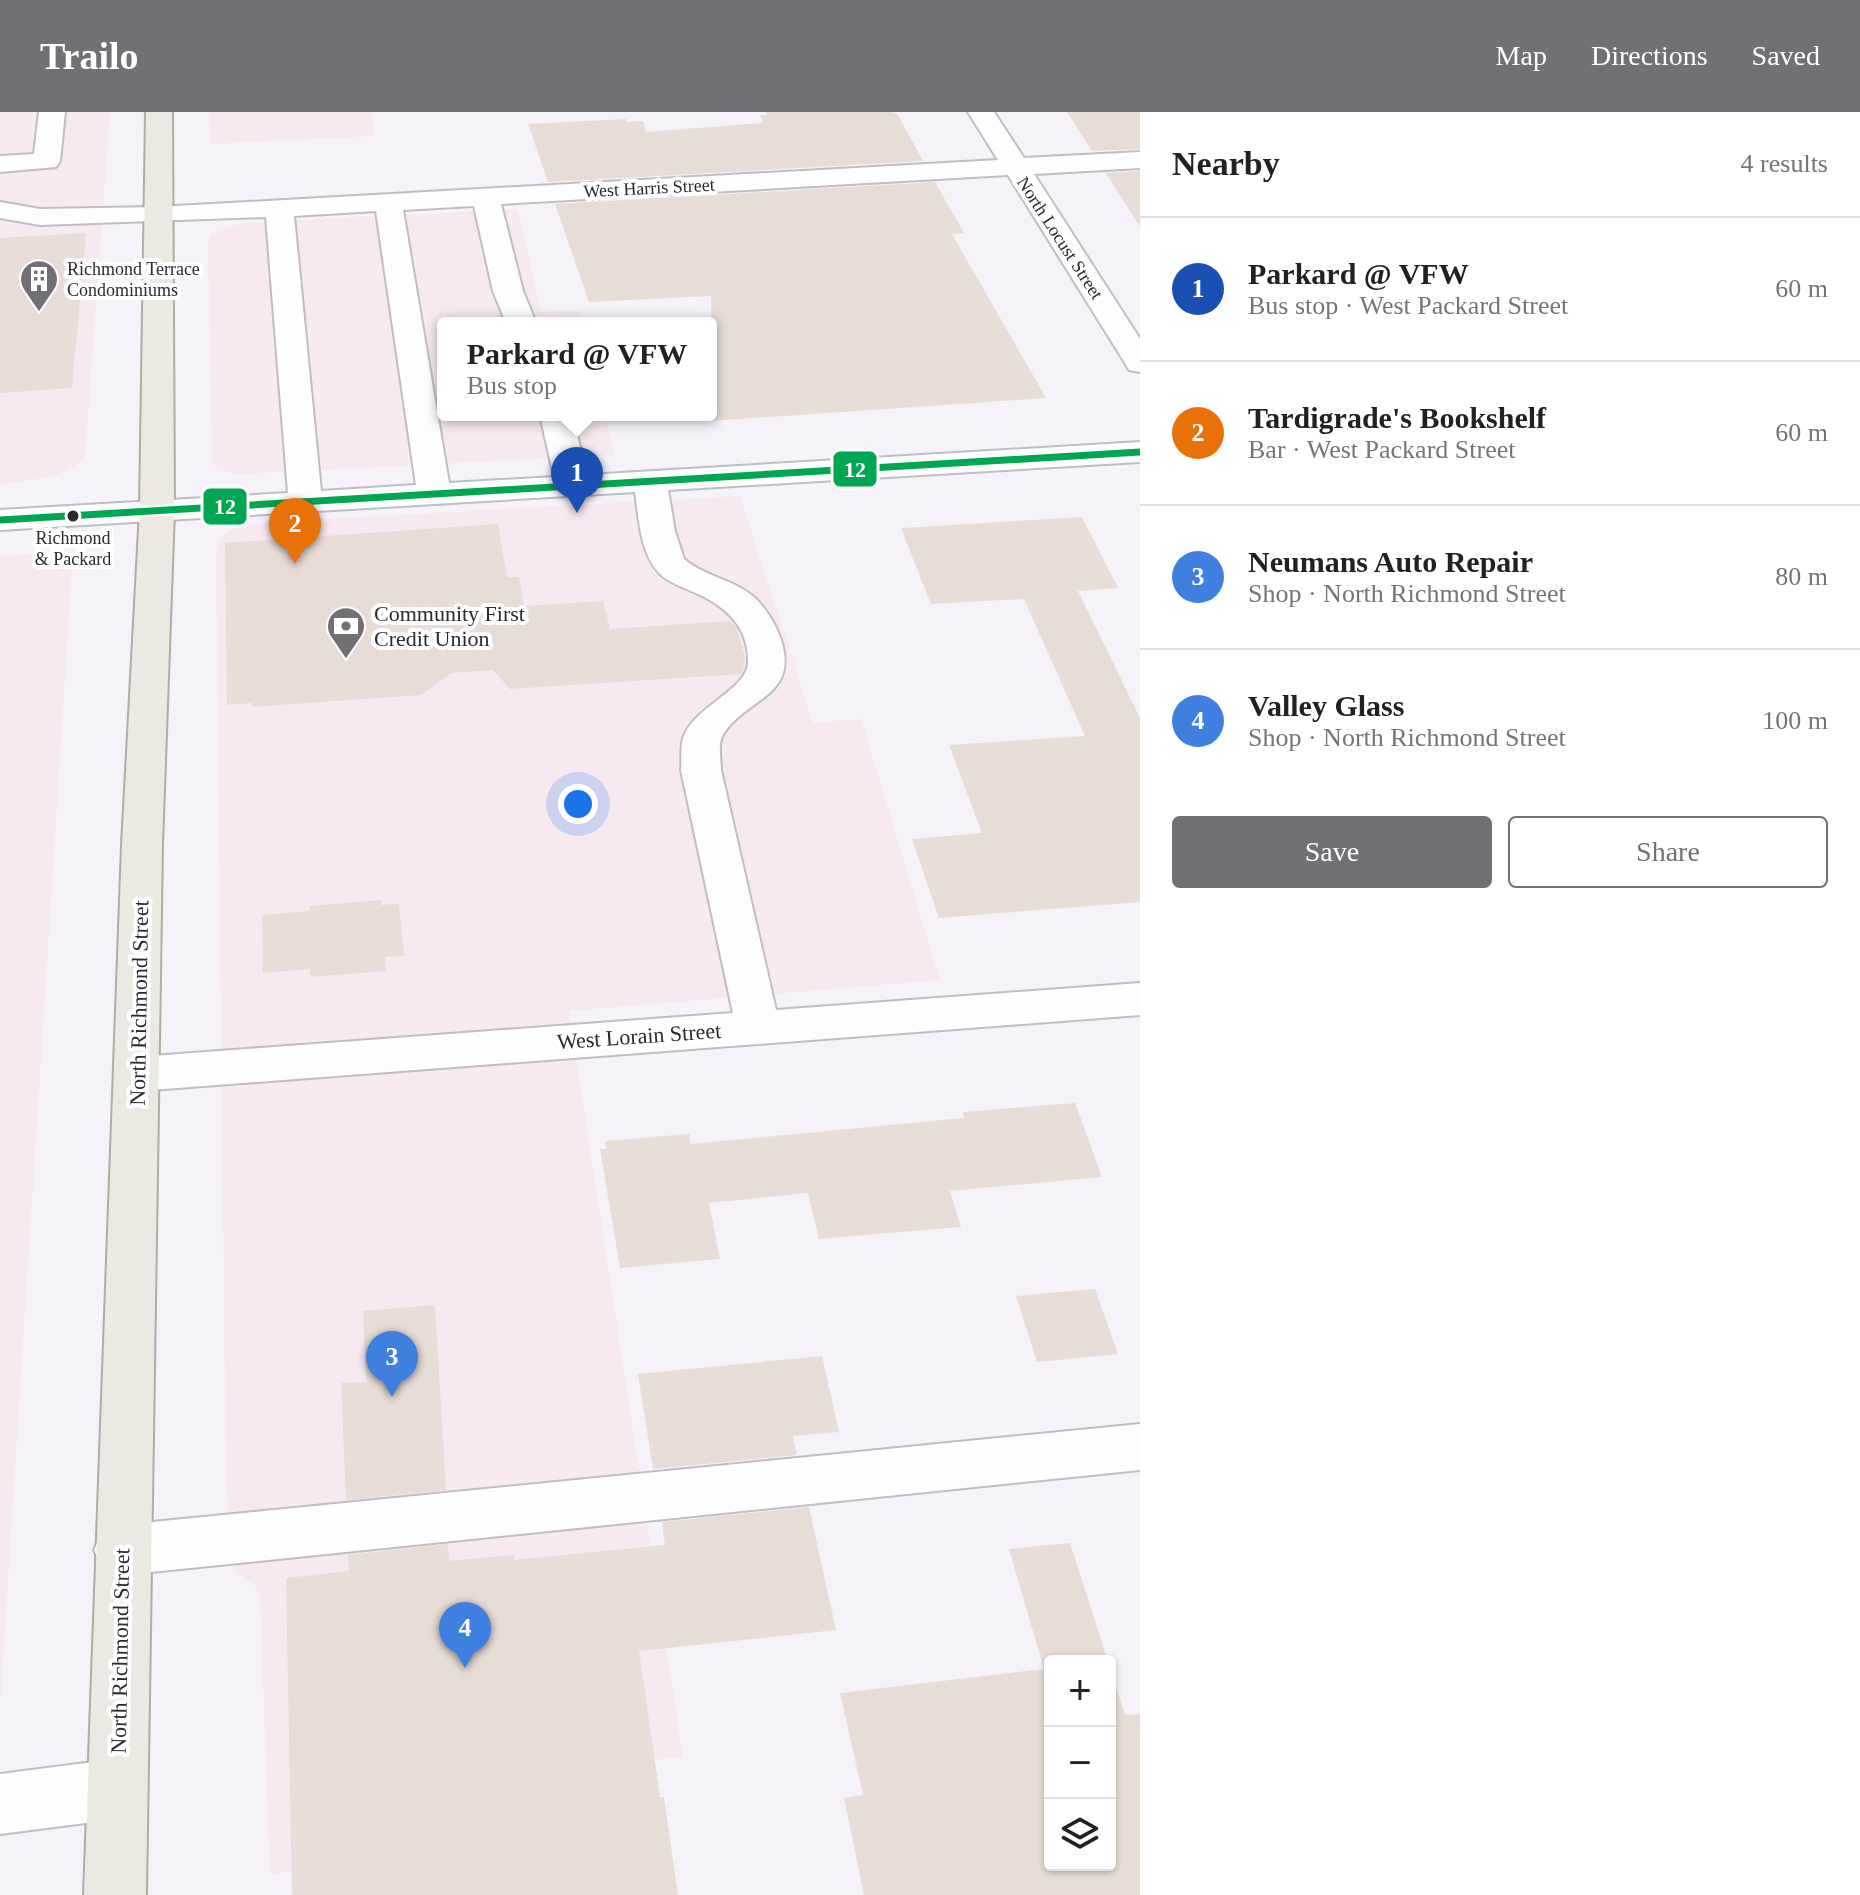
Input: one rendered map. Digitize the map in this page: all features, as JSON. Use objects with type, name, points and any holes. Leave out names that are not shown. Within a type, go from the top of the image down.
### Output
[{"type":"main road","name":"North Richmond Street","points":[[115,1895],[142,845],[157,510],[159,112]]},
{"type":"street","points":[[0,164],[47,161],[52,112]]},
{"type":"street","name":"North Locust Street","points":[[981,112],[1140,363]]},
{"type":"street","name":"West Harris Street","points":[[0,210],[40,217],[158,215],[1140,160]]},
{"type":"street","points":[[486,197],[508,291],[519,317]]},
{"type":"street","points":[[388,202],[434,493]]},
{"type":"street","points":[[279,208],[305,501]]},
{"type":"street","points":[[557,421],[573,485]]},
{"type":"street","points":[[0,520],[1140,452]]},
{"type":"street","points":[[650,481],[667,561],[681,574],[717,588],[744,604],[757,624],[767,663],[766,675],[757,686],[729,705],[702,738],[701,770],[758,1027]]},
{"type":"street","name":"West Lorain Street","points":[[138,1074],[1140,999]]},
{"type":"street","points":[[122,1550],[1140,1447]]},
{"type":"street","points":[[0,1804],[117,1789]]},
{"type":"shaded area","points":[[0,112],[110,112],[85,457],[77,465],[52,477],[0,484]]},
{"type":"shaded area","points":[[209,112],[371,112],[375,136],[210,144]]},
{"type":"shaded area","points":[[518,209],[541,312],[579,310],[581,317],[437,317],[437,421],[606,421],[614,455],[237,474],[218,469],[212,463],[208,244],[211,234],[220,229],[248,222]]},
{"type":"shaded area","points":[[740,496],[813,723],[861,719],[940,980],[569,1011],[683,1757],[497,1775],[500,1847],[270,1874],[260,1596],[254,1585],[235,1572],[226,1486],[218,541],[223,534],[238,527],[275,522]]},
{"type":"shaded area","points":[[73,552],[0,1707],[0,556]]},
{"type":"building","points":[[766,112],[891,112],[898,115],[923,161],[548,182],[528,124],[626,119],[627,122],[643,121],[646,132],[763,123],[760,115],[767,115]]},
{"type":"building","points":[[1067,112],[1140,112],[1140,149],[1092,151]]},
{"type":"building","points":[[1140,171],[1140,227],[1106,173]]},
{"type":"building","points":[[935,182],[964,233],[952,234],[1046,398],[717,421],[717,317],[711,317],[711,296],[589,302],[555,204]]},
{"type":"building","name":"Richmond Terrace Condominiums","points":[[86,233],[72,388],[0,393],[0,238]]},
{"type":"building","points":[[1082,517],[1118,588],[1078,591],[1140,718],[1140,902],[939,918],[912,839],[982,833],[949,745],[1085,736],[1024,599],[931,604],[901,528]]},
{"type":"building","points":[[498,524],[507,577],[519,577],[524,606],[603,601],[610,629],[730,621],[737,629],[745,657],[743,671],[741,674],[510,689],[493,670],[452,673],[421,695],[252,707],[252,703],[227,705],[225,543]]},
{"type":"building","points":[[381,900],[381,905],[399,904],[404,956],[385,957],[386,971],[310,977],[310,969],[263,973],[262,915],[310,911],[310,906]]},
{"type":"building","points":[[1075,1103],[1102,1177],[950,1191],[961,1227],[819,1239],[808,1193],[709,1203],[720,1259],[620,1268],[600,1149],[606,1149],[605,1141],[689,1134],[691,1144],[964,1118],[963,1112]]},
{"type":"building","points":[[1095,1289],[1118,1354],[1037,1362],[1016,1296]]},
{"type":"building","points":[[435,1305],[446,1490],[346,1500],[341,1383],[366,1382],[363,1311]]},
{"type":"building","points":[[822,1356],[839,1432],[793,1436],[797,1455],[653,1469],[638,1374]]},
{"type":"building","points":[[809,1507],[836,1630],[639,1651],[678,1895],[292,1895],[286,1578],[349,1571],[348,1555],[448,1544],[449,1561],[514,1555],[514,1560],[665,1545],[662,1522]]},
{"type":"building","points":[[1070,1543],[1106,1655],[1044,1655],[1044,1669],[1009,1549]]},
{"type":"building","points":[[1044,1669],[1044,1871],[1116,1871],[1116,1687],[1125,1715],[1140,1714],[1140,1895],[864,1895],[844,1798],[863,1795],[840,1693]]},
{"type":"transit line","name":"12","points":[[0,520],[1140,452]]},
{"type":"place","name":"Richmond Terrace Condominiums","points":[[39,313]]},
{"type":"place","name":"Parkard @ VFW","points":[[577,513]]},
{"type":"place","name":"Richmond & Packard","points":[[73,516]]},
{"type":"place","name":"Tardigrade's Bookshelf","points":[[295,564]]},
{"type":"place","name":"Community First Credit Union","points":[[346,660]]},
{"type":"place","name":"Neumans Auto Repair","points":[[392,1397]]},
{"type":"place","name":"Valley Glass","points":[[465,1668]]}]
